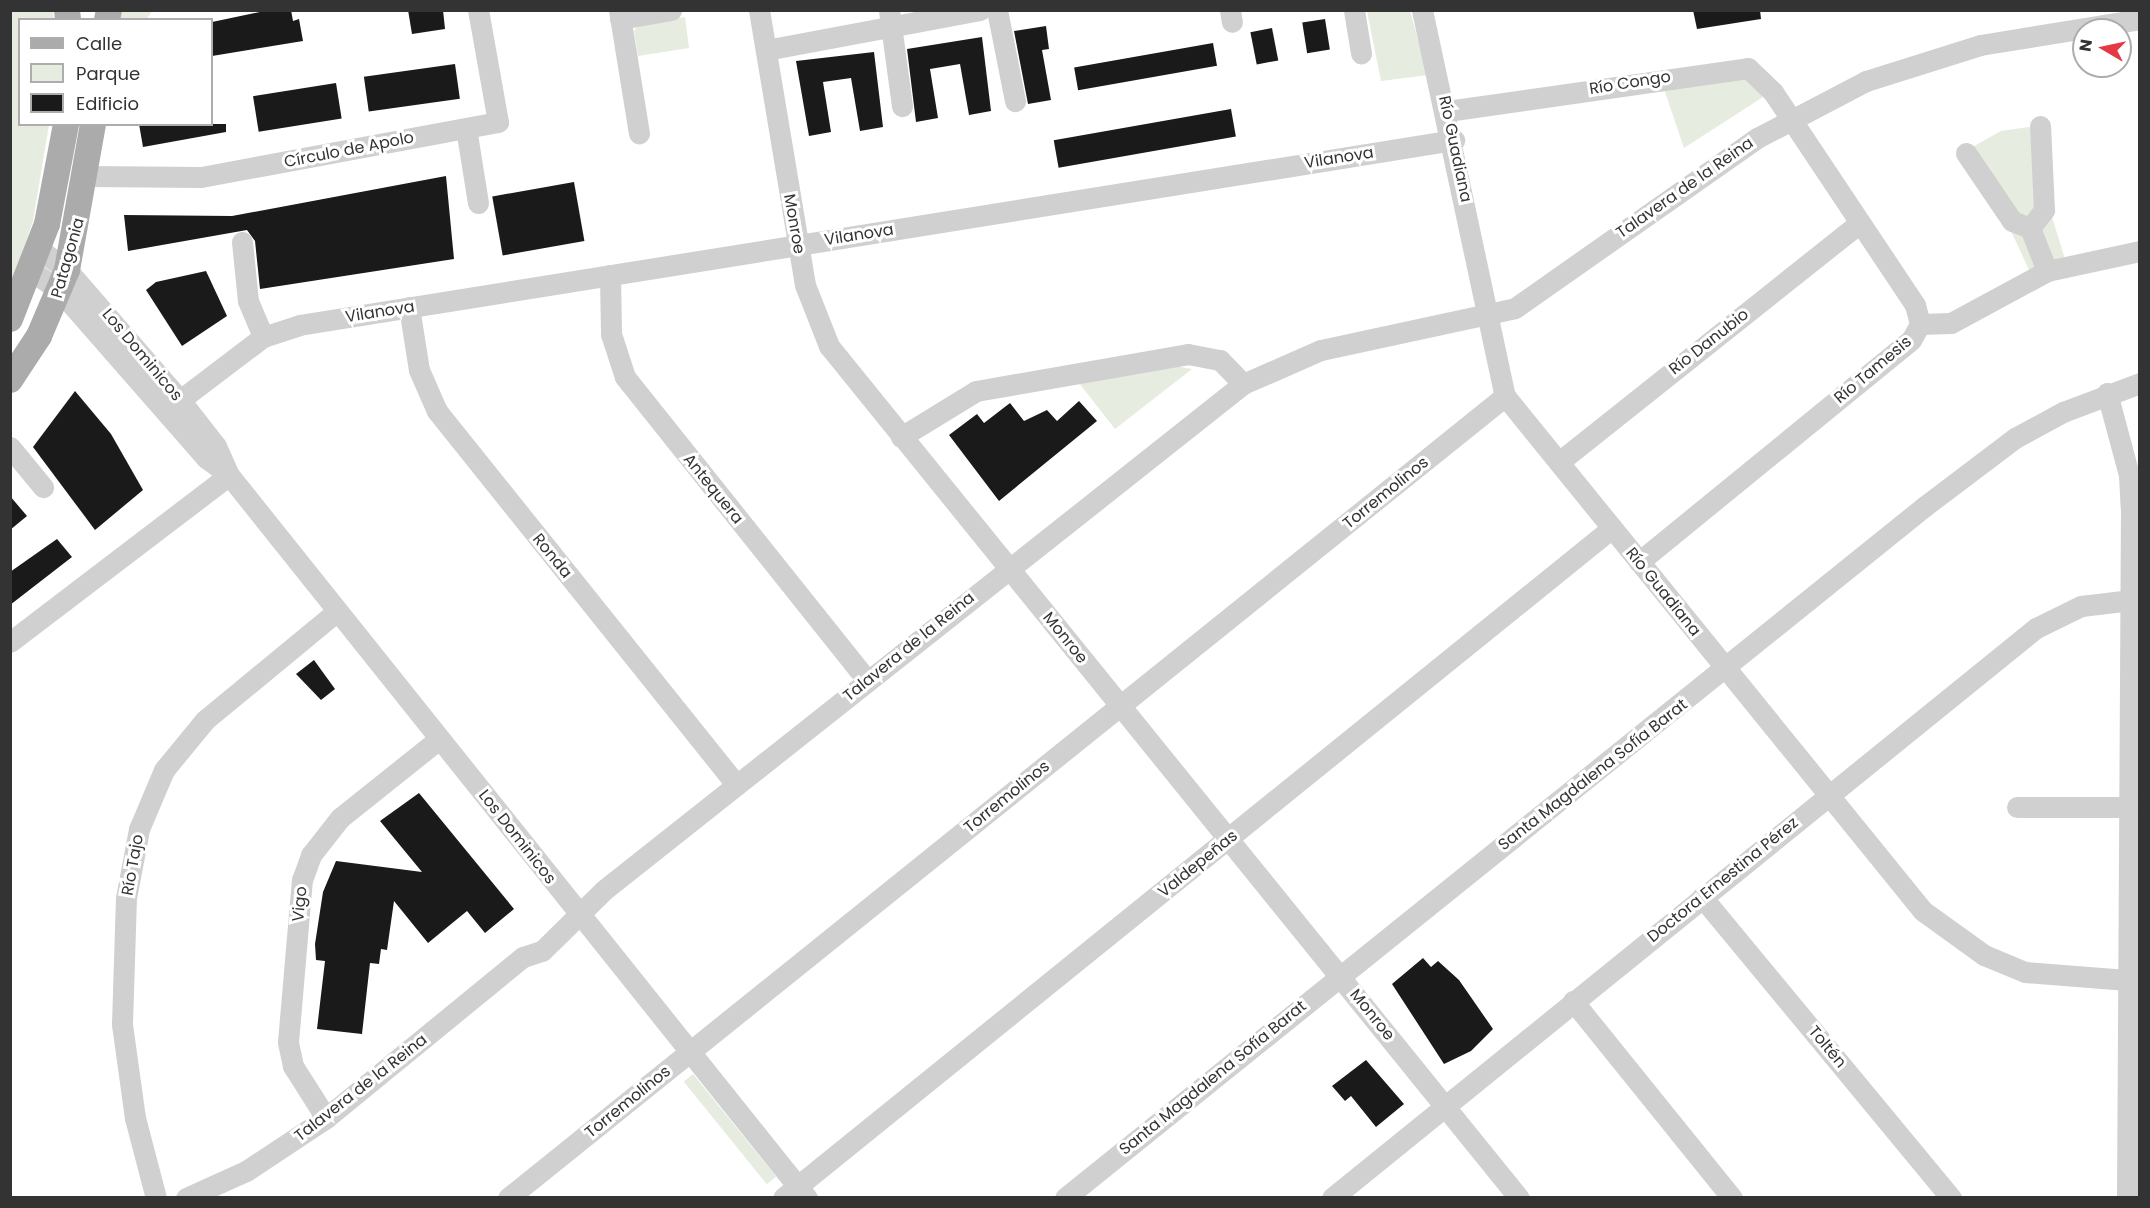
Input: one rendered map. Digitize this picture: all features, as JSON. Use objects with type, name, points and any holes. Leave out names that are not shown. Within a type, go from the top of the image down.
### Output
[{"type":"main road","name":"Patagonia","points":[[10,319],[35,260],[66,126]]},
{"type":"main road","name":"Patagonia","points":[[10,380],[63,280],[87,176],[93,126]]},
{"type":"street","name":"Círculo de Apolo","points":[[87,176],[201,177],[498,122],[478,10]]},
{"type":"street","points":[[639,133],[619,15],[671,10]]},
{"type":"street","name":"Monroe","points":[[759,10],[797,245],[814,314],[829,345],[901,437],[1519,1197]]},
{"type":"street","points":[[766,50],[890,18],[980,10]]},
{"type":"street","points":[[998,10],[1015,101]]},
{"type":"street","points":[[1354,10],[1361,53]]},
{"type":"street","name":"Río Guadiana","points":[[1422,10],[1454,140],[1505,396],[1923,911],[1984,955],[2040,976],[2134,981]]},
{"type":"street","points":[[890,18],[902,106]]},
{"type":"street","name":"Talavera de la Reina","points":[[186,1197],[246,1171],[326,1118],[523,957],[542,951],[577,912],[1008,567],[1243,384],[1321,350],[1490,318],[1520,305],[1789,117],[1922,60],[2016,38],[2139,19]]},
{"type":"street","name":"Río Congo","points":[[1447,111],[1740,67],[1759,75],[1915,305],[1920,324]]},
{"type":"street","points":[[2030,228],[2044,210],[2040,126]]},
{"type":"street","points":[[466,128],[478,203]]},
{"type":"street","name":"Vilanova","points":[[180,400],[270,334],[409,307],[1454,140]]},
{"type":"street","points":[[1966,153],[2012,221],[2030,228],[2047,271]]},
{"type":"street","name":"Río Danubio","points":[[1559,462],[1860,223]]},
{"type":"street","points":[[243,242],[250,286],[249,300],[270,334]]},
{"type":"street","name":"Río Tamesis","points":[[1639,562],[1911,340],[1920,324],[1951,322],[2047,271],[2139,251]]},
{"type":"street","name":"Los Dominicos","points":[[35,260],[63,280],[180,400],[216,446],[229,475],[690,1052],[796,1193]]},
{"type":"street","name":"Antequera","points":[[610,275],[611,334],[625,377],[868,681]]},
{"type":"street","name":"Los Dominicos","points":[[63,280],[206,458],[229,475]]},
{"type":"street","name":"Ronda","points":[[409,307],[419,370],[436,411],[737,785]]},
{"type":"street","points":[[901,437],[985,388],[1188,354],[1220,360],[1243,384]]},
{"type":"street","name":"Santa Magdalena Sofía Barat","points":[[1065,1197],[2016,438],[2106,393],[2139,383]]},
{"type":"street","points":[[2106,393],[2129,475],[2132,600],[2130,807],[2134,981],[2127,1197]]},
{"type":"street","name":"Torremolinos","points":[[508,1197],[1505,396]]},
{"type":"street","points":[[10,447],[43,487]]},
{"type":"street","points":[[10,642],[229,475]]},
{"type":"street","name":"Valdepeñas","points":[[796,1193],[1612,528]]},
{"type":"street","name":"Doctora Ernestina Pérez","points":[[1332,1197],[2055,614],[2132,600]]},
{"type":"street","name":"Río Tajo","points":[[156,1197],[131,1098],[122,1024],[126,898],[139,830],[164,770],[205,720],[337,611]]},
{"type":"street","name":"Vigo","points":[[326,1118],[293,1066],[288,1042],[302,880],[311,855],[340,818],[439,739]]},
{"type":"street","points":[[2017,807],[2130,807]]},
{"type":"street","name":"Toltén","points":[[1702,897],[1951,1197]]},
{"type":"street","points":[[1573,1001],[1732,1197]]},
{"type":"green space","points":[[11,11],[53,11],[54,18],[18,18],[18,126],[49,126],[33,221],[11,286]]},
{"type":"green space","points":[[117,11],[152,11],[148,18],[115,18]]},
{"type":"green space","points":[[1367,11],[1410,11],[1428,75],[1381,81]]},
{"type":"green space","points":[[685,17],[689,48],[638,56],[634,31],[638,25]]},
{"type":"green space","points":[[1740,77],[1751,79],[1763,97],[1684,148],[1664,89]]},
{"type":"green space","points":[[2029,127],[2034,130],[2036,213],[2023,220],[1974,146],[2001,131]]},
{"type":"green space","points":[[2052,217],[2065,259],[2030,272],[2011,231]]},
{"type":"green space","points":[[1169,365],[1192,369],[1115,429],[1079,383]]},
{"type":"green space","points":[[693,1074],[776,1177],[767,1184],[684,1082]]},
{"type":"building","points":[[269,10],[291,10],[293,21],[299,19],[303,41],[213,56],[213,22]]},
{"type":"building","points":[[408,10],[443,10],[445,29],[412,34]]},
{"type":"building","points":[[1693,10],[1760,10],[1761,19],[1697,29]]},
{"type":"building","points":[[1325,19],[1330,50],[1307,53],[1302,23]]},
{"type":"building","points":[[1046,26],[1049,49],[1042,50],[1051,100],[1028,104],[1014,31]]},
{"type":"building","points":[[1272,28],[1278,60],[1257,65],[1250,32]]},
{"type":"building","points":[[982,37],[991,111],[969,115],[960,64],[930,69],[938,118],[916,122],[907,49]]},
{"type":"building","points":[[1213,43],[1217,66],[1078,90],[1074,67]]},
{"type":"building","points":[[874,52],[883,127],[860,131],[851,78],[823,82],[831,132],[809,136],[796,61]]},
{"type":"building","points":[[455,64],[460,99],[369,111],[364,77]]},
{"type":"building","points":[[336,83],[342,119],[259,132],[253,96]]},
{"type":"building","points":[[1231,109],[1236,137],[1059,168],[1054,140]]},
{"type":"building","points":[[226,124],[226,132],[143,147],[139,126]]},
{"type":"building","points":[[446,176],[454,259],[260,289],[255,241],[247,230],[128,251],[124,215],[232,216]]},
{"type":"building","points":[[574,182],[584,241],[503,256],[492,196]]},
{"type":"building","points":[[206,271],[227,316],[182,346],[146,290],[156,282]]},
{"type":"building","points":[[75,391],[111,434],[143,490],[95,530],[33,447]]},
{"type":"building","points":[[1079,401],[1097,421],[999,501],[949,435],[977,414],[984,423],[1010,403],[1024,421],[1047,410],[1057,421]]},
{"type":"building","points":[[10,496],[27,516],[10,530]]},
{"type":"building","points":[[57,539],[72,557],[10,605],[10,572]]},
{"type":"building","points":[[314,660],[335,689],[321,700],[296,674]]},
{"type":"building","points":[[419,793],[514,909],[485,933],[467,911],[428,943],[394,901],[387,950],[381,949],[379,964],[370,963],[362,1034],[317,1029],[325,961],[316,960],[315,944],[323,892],[336,861],[422,872],[380,821]]},
{"type":"building","points":[[1423,958],[1431,967],[1438,961],[1459,980],[1493,1029],[1471,1051],[1444,1064],[1392,984]]},
{"type":"building","points":[[1366,1060],[1404,1104],[1376,1127],[1351,1096],[1345,1101],[1332,1086]]}]
